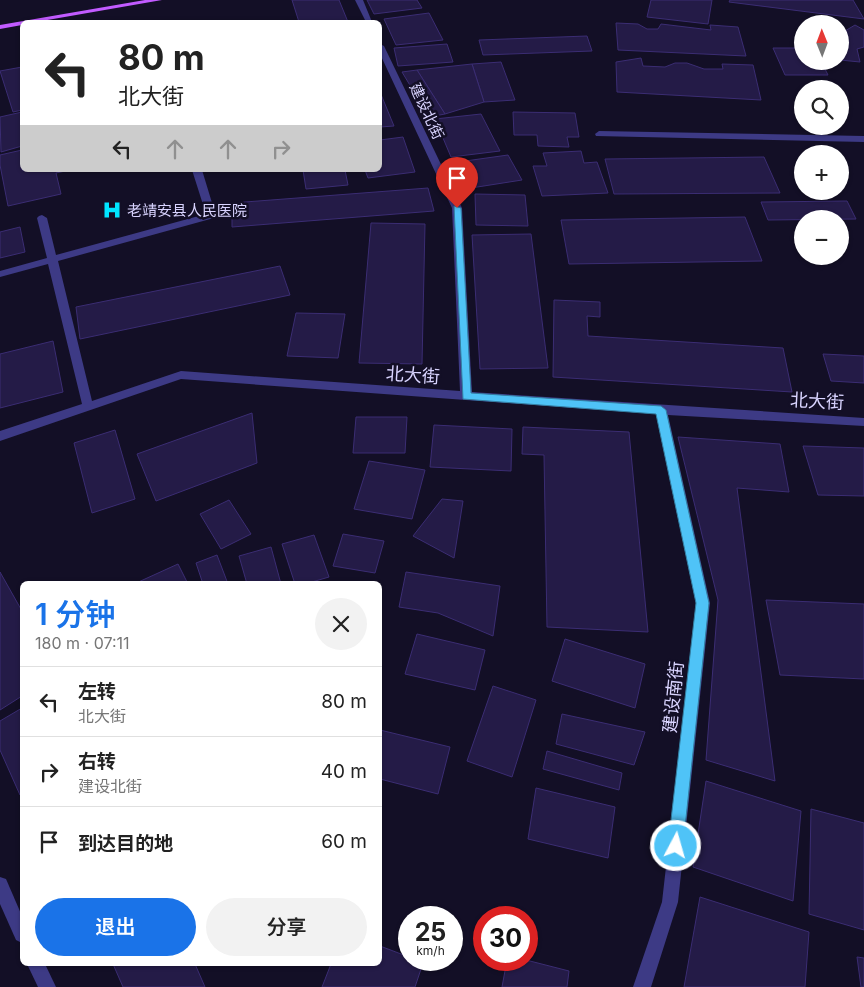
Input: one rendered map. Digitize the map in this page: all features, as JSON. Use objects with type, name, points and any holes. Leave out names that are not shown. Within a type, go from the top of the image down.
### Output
[{"type":"main road","points":[[41,20],[158,0]]},
{"type":"main road","points":[[0,27],[20,24]]},
{"type":"street","points":[[358,0],[368,20]]},
{"type":"street","name":"建设北街","points":[[382,50],[457,208],[466,396]]},
{"type":"street","points":[[599,134],[864,140]]},
{"type":"street","points":[[0,274],[211,216],[198,172]]},
{"type":"street","points":[[42,218],[88,407]]},
{"type":"street","name":"北大街","points":[[0,436],[182,376],[661,410],[864,422]]},
{"type":"street","name":"建设南街","points":[[642,987],[670,902],[702,603],[661,410]]},
{"type":"street","points":[[0,885],[20,930]]},
{"type":"street","points":[[37,966],[46,987]]},
{"type":"building","points":[[292,0],[339,0],[347,20],[298,20]]},
{"type":"building","points":[[367,0],[417,0],[422,8],[374,14]]},
{"type":"building","points":[[651,0],[712,0],[708,24],[647,17]]},
{"type":"building","points":[[730,0],[853,0],[864,19],[849,17],[849,15],[832,15],[729,2]]},
{"type":"building","points":[[429,13],[443,40],[396,45],[384,19]]},
{"type":"building","points":[[616,23],[638,24],[647,29],[658,29],[661,24],[711,30],[710,25],[738,27],[746,56],[618,50]]},
{"type":"building","points":[[855,25],[864,30],[864,47],[857,49],[860,62],[849,61],[849,29]]},
{"type":"building","points":[[587,36],[592,51],[483,55],[479,40]]},
{"type":"building","points":[[447,44],[453,62],[398,66],[394,48]]},
{"type":"building","points":[[773,48],[794,48],[794,70],[826,70],[828,75],[785,75]]},
{"type":"building","points":[[641,58],[643,66],[665,67],[675,63],[687,63],[704,69],[723,69],[722,64],[753,65],[761,100],[617,92],[616,62]]},
{"type":"building","points":[[501,62],[515,100],[484,102],[472,64]]},
{"type":"building","points":[[472,64],[484,102],[445,114],[417,70]]},
{"type":"building","points":[[20,67],[20,110],[13,112],[0,71]]},
{"type":"building","points":[[417,70],[445,114],[429,117],[402,72]]},
{"type":"building","points":[[382,97],[394,126],[382,127]]},
{"type":"building","points":[[20,112],[20,147],[1,152],[0,117]]},
{"type":"building","points":[[513,112],[575,113],[579,137],[567,137],[569,147],[538,146],[537,135],[514,135]]},
{"type":"building","points":[[481,114],[500,151],[451,157],[435,119]]},
{"type":"building","points":[[403,137],[415,172],[368,178],[366,172],[382,172],[382,140]]},
{"type":"building","points":[[20,150],[20,172],[61,172],[56,173],[61,194],[8,206],[0,165],[0,155]]},
{"type":"building","points":[[581,151],[584,163],[597,162],[608,193],[542,196],[533,166],[547,166],[543,153]]},
{"type":"building","points":[[508,155],[522,180],[471,188],[458,162]]},
{"type":"building","points":[[764,157],[780,193],[614,194],[605,159]]},
{"type":"building","points":[[303,172],[345,172],[348,185],[306,189]]},
{"type":"building","points":[[428,188],[434,211],[232,227],[232,203]]},
{"type":"building","points":[[475,194],[525,195],[528,226],[476,225]]},
{"type":"building","points":[[847,201],[856,219],[849,219],[849,210],[794,210],[794,220],[768,220],[761,202]]},
{"type":"building","points":[[745,217],[762,261],[569,264],[561,220]]},
{"type":"building","points":[[371,223],[425,224],[422,364],[359,363]]},
{"type":"building","points":[[20,227],[25,252],[0,258],[0,232]]},
{"type":"building","points":[[531,234],[548,368],[480,369],[472,235]]},
{"type":"building","points":[[280,266],[290,295],[80,339],[76,307]]},
{"type":"building","points":[[554,300],[600,302],[600,317],[587,316],[588,336],[783,348],[792,392],[553,377]]},
{"type":"building","points":[[296,313],[345,314],[338,358],[287,356]]},
{"type":"building","points":[[53,341],[63,392],[0,408],[0,354]]},
{"type":"building","points":[[823,354],[864,356],[864,383],[831,381]]},
{"type":"building","points":[[252,413],[257,463],[156,501],[137,454]]},
{"type":"building","points":[[356,417],[407,417],[405,453],[353,453]]},
{"type":"building","points":[[434,425],[512,429],[511,471],[430,467]]},
{"type":"building","points":[[523,427],[629,432],[648,632],[547,627],[544,455],[522,454]]},
{"type":"building","points":[[115,430],[135,499],[92,513],[74,443]]},
{"type":"building","points":[[678,437],[780,444],[789,492],[737,488],[775,781],[706,760],[718,600]]},
{"type":"building","points":[[803,446],[864,448],[864,496],[818,495]]},
{"type":"building","points":[[369,461],[425,470],[412,519],[354,509]]},
{"type":"building","points":[[442,499],[463,501],[454,558],[413,536]]},
{"type":"building","points":[[229,500],[251,534],[221,549],[200,514]]},
{"type":"building","points":[[343,534],[384,541],[375,573],[333,566]]},
{"type":"building","points":[[314,535],[329,577],[315,581],[294,581],[282,544]]},
{"type":"building","points":[[271,547],[280,581],[246,581],[239,556]]},
{"type":"building","points":[[217,555],[227,581],[202,581],[196,563]]},
{"type":"building","points":[[178,564],[186,581],[141,581]]},
{"type":"building","points":[[0,572],[20,607],[20,697],[0,710]]},
{"type":"building","points":[[406,572],[500,586],[493,636],[438,613],[399,607]]},
{"type":"building","points":[[766,600],[864,604],[864,679],[780,675]]},
{"type":"building","points":[[417,634],[485,650],[475,690],[405,674]]},
{"type":"building","points":[[565,639],[645,664],[635,708],[552,681]]},
{"type":"building","points":[[493,686],[536,700],[512,777],[467,761]]},
{"type":"building","points":[[20,709],[20,795],[0,750],[0,721]]},
{"type":"building","points":[[562,714],[645,732],[634,765],[556,744]]},
{"type":"building","points":[[382,730],[450,747],[438,794],[382,780]]},
{"type":"building","points":[[547,751],[622,773],[619,790],[543,769]]},
{"type":"building","points":[[706,781],[801,811],[793,901],[693,867]]},
{"type":"building","points":[[536,788],[615,807],[608,858],[528,839]]},
{"type":"building","points":[[811,809],[864,823],[864,930],[809,914]]},
{"type":"building","points":[[700,897],[809,932],[805,987],[684,987]]},
{"type":"building","points":[[382,947],[398,953],[398,971],[420,971],[415,987],[322,987],[330,966],[382,966]]},
{"type":"building","points":[[857,957],[864,958],[864,987],[861,987]]},
{"type":"building","points":[[538,963],[569,971],[567,987],[502,987],[505,971],[538,971]]},
{"type":"building","points":[[114,966],[196,966],[205,987],[123,987]]},
{"type":"place","name":"老靖安县人民医院","points":[[112,210]]},
{"type":"route","points":[[457,208],[466,396],[661,410],[702,603],[676,846]]}]
